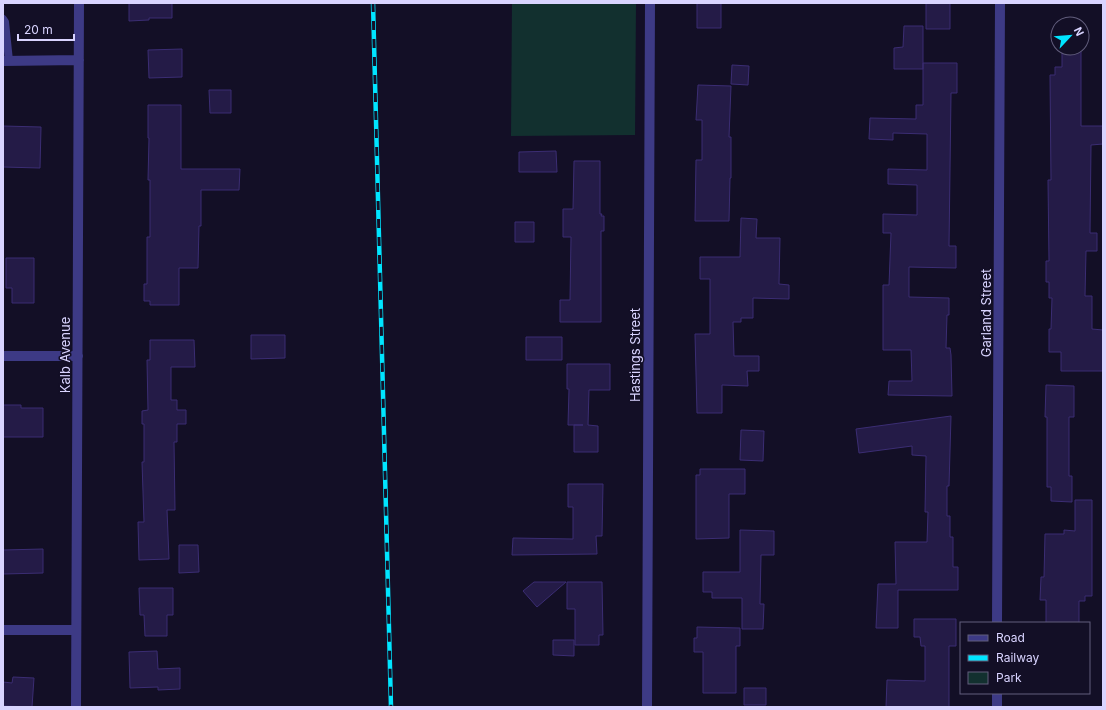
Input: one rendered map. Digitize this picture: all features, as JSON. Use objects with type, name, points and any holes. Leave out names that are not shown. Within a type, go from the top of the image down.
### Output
[{"type":"street","name":"Kalb Avenue","points":[[76,707],[79,3]]},
{"type":"street","name":"Hastings Street","points":[[647,707],[650,3]]},
{"type":"street","name":"Garland Street","points":[[997,622],[1000,3]]},
{"type":"street","points":[[6,61],[79,60]]},
{"type":"street","points":[[3,356],[78,356]]},
{"type":"street","points":[[3,630],[76,630]]},
{"type":"street","points":[[997,694],[997,707]]},
{"type":"lane","points":[[3,19],[5,22],[6,61]]},
{"type":"green space","points":[[512,3],[636,3],[635,135],[511,136]]},
{"type":"building","points":[[129,3],[172,3],[172,18],[149,18],[149,20],[129,21]]},
{"type":"building","points":[[697,3],[721,3],[721,28],[697,28]]},
{"type":"building","points":[[926,3],[950,3],[950,29],[926,29]]},
{"type":"building","points":[[904,26],[923,26],[923,69],[894,69],[894,48],[903,47]]},
{"type":"building","points":[[182,49],[182,77],[149,78],[148,50]]},
{"type":"building","points":[[1062,56],[1081,56],[1081,126],[1103,126],[1103,144],[1091,145],[1090,233],[1097,233],[1097,251],[1086,251],[1085,296],[1092,296],[1092,329],[1103,330],[1103,371],[1061,371],[1061,352],[1049,352],[1049,329],[1051,329],[1052,298],[1049,298],[1049,282],[1046,282],[1046,261],[1049,261],[1048,180],[1051,180],[1050,75],[1055,75],[1055,67],[1062,67]]},
{"type":"building","points":[[923,63],[957,63],[957,93],[951,93],[949,246],[956,246],[956,268],[909,267],[909,297],[949,298],[946,348],[950,348],[951,355],[952,396],[888,395],[889,381],[912,381],[911,350],[883,350],[883,285],[889,285],[891,233],[883,233],[883,214],[917,215],[917,185],[888,184],[888,169],[927,170],[927,134],[893,133],[893,140],[869,139],[870,118],[916,119],[916,105],[923,105]]},
{"type":"building","points":[[732,65],[749,66],[748,85],[731,84]]},
{"type":"building","points":[[698,85],[731,86],[729,137],[731,137],[731,178],[729,221],[695,221],[696,160],[702,160],[702,120],[696,120]]},
{"type":"building","points":[[209,90],[231,90],[231,113],[210,113]]},
{"type":"building","points":[[148,105],[181,105],[181,169],[240,169],[239,190],[201,190],[201,226],[199,226],[198,268],[179,268],[179,305],[150,305],[150,301],[144,301],[144,284],[147,284],[147,237],[150,237]]},
{"type":"building","points":[[3,126],[41,127],[40,168],[3,167]]},
{"type":"building","points":[[556,151],[557,172],[519,172],[519,152]]},
{"type":"building","points":[[574,161],[600,161],[600,214],[602,214],[601,216],[604,216],[604,231],[601,231],[601,322],[560,322],[560,300],[570,300],[571,237],[563,237],[563,209],[573,209]]},
{"type":"building","points":[[741,218],[757,219],[756,238],[780,238],[779,284],[789,285],[789,299],[753,298],[753,318],[741,318],[741,322],[733,322],[734,356],[759,356],[759,371],[747,371],[748,386],[722,385],[722,413],[697,413],[695,334],[710,334],[710,279],[700,279],[700,257],[740,257]]},
{"type":"building","points":[[515,222],[534,222],[534,242],[515,242]]},
{"type":"building","points":[[6,258],[34,258],[34,303],[12,303],[12,288],[6,288]]},
{"type":"building","points":[[251,335],[285,335],[285,358],[251,359]]},
{"type":"building","points":[[526,337],[562,337],[562,360],[526,360]]},
{"type":"building","points":[[150,340],[194,340],[195,367],[171,367],[171,400],[177,400],[177,410],[186,410],[186,424],[177,424],[177,442],[174,442],[175,510],[167,510],[169,559],[139,560],[138,522],[144,522],[142,462],[144,462],[144,424],[142,424],[142,411],[148,410],[147,360],[150,360]]},
{"type":"building","points":[[567,364],[610,364],[610,390],[589,390],[588,425],[598,426],[598,452],[574,452],[574,425],[568,425],[569,389],[567,389]]},
{"type":"building","points":[[1046,385],[1074,386],[1074,417],[1069,417],[1069,476],[1072,476],[1072,502],[1051,501],[1051,487],[1047,487],[1047,417],[1045,417]]},
{"type":"building","points":[[3,405],[21,405],[21,408],[43,408],[43,437],[3,437]]},
{"type":"building","points":[[951,416],[947,516],[950,516],[950,537],[953,537],[953,567],[958,567],[958,590],[898,590],[898,628],[876,628],[878,584],[896,584],[895,542],[927,542],[928,512],[925,512],[926,456],[912,455],[912,446],[859,453],[856,429]]},
{"type":"building","points":[[741,430],[764,431],[763,461],[740,460]]},
{"type":"building","points":[[700,469],[745,469],[745,494],[729,494],[729,538],[696,539],[696,475],[700,475]]},
{"type":"building","points":[[568,484],[603,484],[602,536],[596,536],[597,554],[512,555],[513,538],[573,539],[573,507],[568,507]]},
{"type":"building","points":[[1075,500],[1092,500],[1092,596],[1085,596],[1085,601],[1079,601],[1079,622],[1046,622],[1046,600],[1040,600],[1041,577],[1044,577],[1045,534],[1064,534],[1064,530],[1075,531]]},
{"type":"building","points":[[740,530],[774,531],[774,555],[761,555],[760,604],[764,604],[763,629],[742,629],[742,598],[712,598],[712,592],[703,592],[703,572],[740,572]]},
{"type":"building","points":[[179,545],[198,545],[199,572],[179,573]]},
{"type":"building","points":[[43,549],[43,573],[3,574],[3,550]]},
{"type":"building","points":[[534,582],[566,582],[537,607],[523,591]]},
{"type":"building","points":[[567,582],[602,582],[603,635],[599,635],[599,645],[575,645],[575,609],[567,609]]},
{"type":"building","points":[[139,588],[173,588],[173,615],[167,615],[167,636],[145,636],[144,615],[140,615]]},
{"type":"building","points":[[914,619],[956,619],[956,646],[949,646],[949,707],[886,707],[887,680],[925,681],[925,646],[921,646],[920,637],[914,637]]},
{"type":"building","points":[[697,627],[740,628],[740,646],[736,646],[736,693],[703,693],[703,652],[694,652],[694,638],[697,638]]},
{"type":"building","points":[[553,640],[574,640],[574,656],[553,655]]},
{"type":"building","points":[[157,651],[158,669],[180,668],[180,689],[158,690],[158,687],[130,688],[129,652]]},
{"type":"building","points":[[13,677],[34,678],[32,707],[3,706],[3,682],[12,683]]},
{"type":"building","points":[[744,688],[766,688],[766,705],[744,705]]},
{"type":"railway","points":[[373,3],[391,707]]}]
